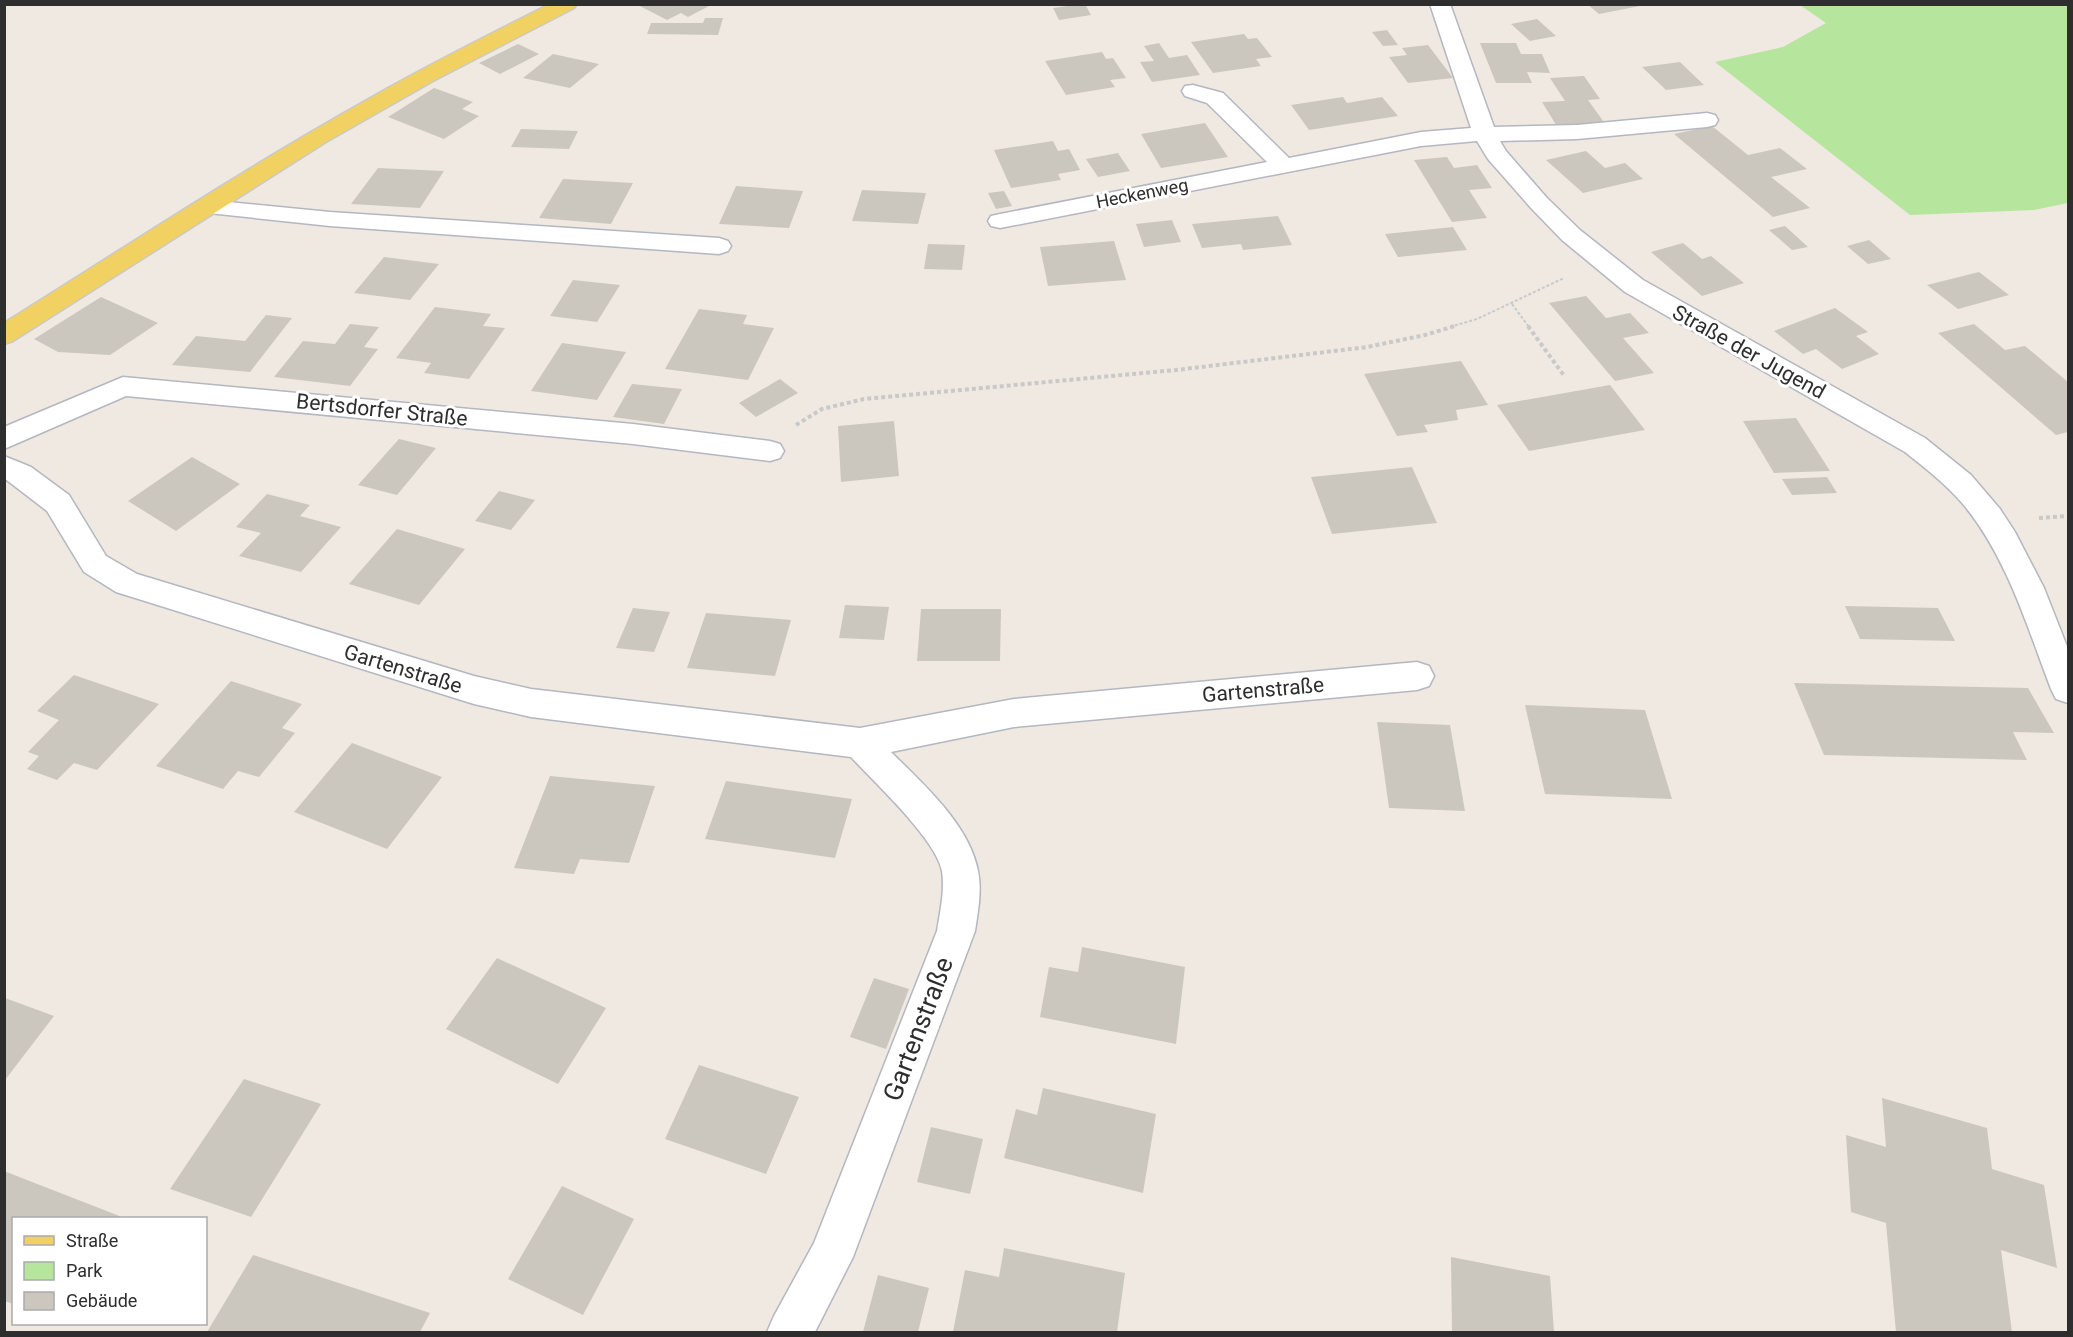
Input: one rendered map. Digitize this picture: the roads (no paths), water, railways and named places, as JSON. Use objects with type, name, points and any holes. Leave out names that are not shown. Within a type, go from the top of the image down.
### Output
[{"type":"main road","points":[[4,335],[207,207],[424,77],[567,4]]},
{"type":"street","name":"Straße der Jugend","points":[[1440,4],[1485,135],[1507,168],[1539,203],[1600,260],[1634,286],[1915,445],[1950,473],[1974,497],[2004,541],[2068,689]]},
{"type":"street","points":[[1193,91],[1215,98],[1284,166]]},
{"type":"street","name":"Heckenweg","points":[[1000,221],[1421,139],[1577,132],[1707,120]]},
{"type":"street","points":[[207,207],[330,219],[719,246]]},
{"type":"street","name":"Bertsdorfer Straße","points":[[4,439],[123,386],[633,434],[770,452]]},
{"type":"street","name":"Gartenstraße","points":[[4,466],[21,474],[58,503],[95,564],[127,583],[474,690],[531,702],[860,742],[1014,713],[1417,676]]},
{"type":"street","name":"Gartenstraße","points":[[790,1332],[831,1257],[956,931],[962,894],[958,863],[943,836],[860,742]]}]
